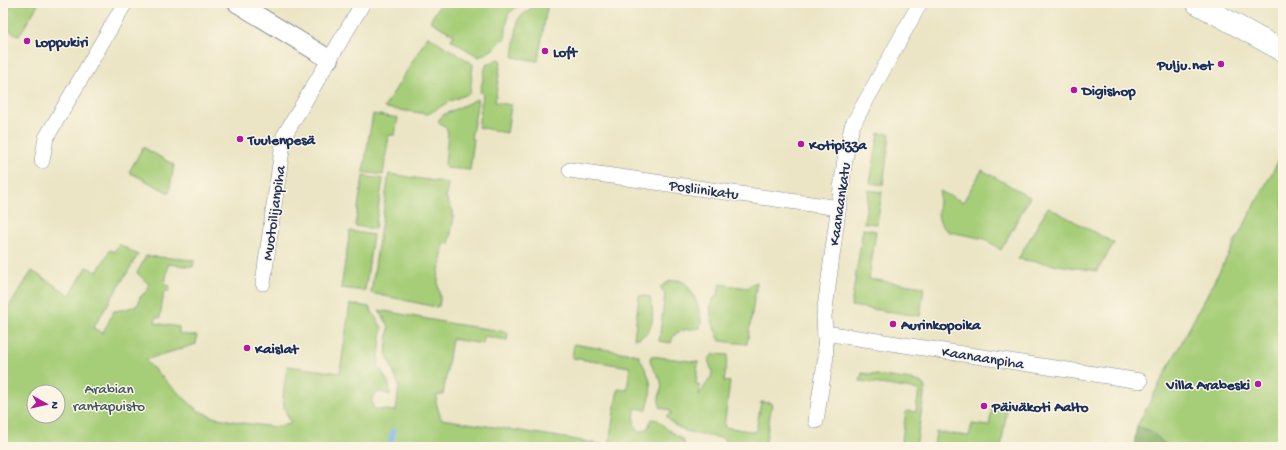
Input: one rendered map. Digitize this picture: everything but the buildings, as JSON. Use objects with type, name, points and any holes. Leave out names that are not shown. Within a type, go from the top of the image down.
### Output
[{"type":"main road","points":[[1196,3],[1283,51]]},
{"type":"street","points":[[42,161],[46,138],[124,3]]},
{"type":"street","points":[[237,3],[329,59]]},
{"type":"street","name":"Muotoilijanpiha","points":[[263,283],[284,136],[363,3]]},
{"type":"street","name":"Kaanaankatu","points":[[816,421],[826,356],[824,316],[845,159],[852,126],[920,3]]},
{"type":"street","name":"Posliinikatu","points":[[570,170],[839,208]]},
{"type":"street","name":"Kaanaanpiha","points":[[825,333],[1140,381]]},
{"type":"green space","points":[[11,3],[39,3],[19,36],[3,27],[3,17]]},
{"type":"green space","points":[[294,3],[321,3],[319,7],[311,10]]},
{"type":"green space","points":[[441,3],[521,3],[508,14],[505,38],[495,48],[479,57],[451,40],[454,35],[430,21]]},
{"type":"green space","points":[[537,3],[546,3],[547,7],[538,61],[513,57],[518,19]]},
{"type":"green space","points":[[428,36],[473,64],[470,93],[450,101],[428,114],[384,108]]},
{"type":"green space","points":[[498,59],[501,60],[495,102],[511,105],[507,133],[478,127],[483,94],[480,92],[486,65]]},
{"type":"green space","points":[[477,99],[478,102],[471,138],[474,139],[470,170],[446,168],[448,132],[446,128],[438,121],[443,115]]},
{"type":"green space","points":[[373,114],[398,118],[395,135],[389,135],[383,175],[363,172]]},
{"type":"green space","points":[[879,133],[890,134],[883,185],[870,183]]},
{"type":"green space","points":[[143,147],[174,165],[169,193],[129,172]]},
{"type":"green space","points":[[1283,152],[1283,447],[1134,447],[1137,426]]},
{"type":"green space","points":[[982,170],[1030,197],[1001,250],[985,239],[950,232],[945,229],[939,219],[938,208],[940,191],[963,202]]},
{"type":"green space","points":[[389,174],[448,183],[446,195],[453,211],[453,222],[449,244],[444,243],[440,267],[438,284],[440,298],[439,306],[436,307],[371,293]]},
{"type":"green space","points":[[363,176],[383,179],[375,229],[355,226]]},
{"type":"green space","points":[[869,190],[882,192],[877,224],[864,223]]},
{"type":"green space","points":[[1048,207],[1114,243],[1097,271],[1018,259]]},
{"type":"green space","points":[[863,229],[876,231],[869,279],[924,287],[920,316],[851,306]]},
{"type":"green space","points":[[350,231],[373,235],[365,291],[341,288]]},
{"type":"green space","name":"Arabian rantapuisto","points":[[119,244],[138,255],[93,328],[103,333],[114,311],[138,305],[140,297],[149,289],[148,283],[137,273],[146,256],[194,260],[193,267],[168,264],[165,285],[170,286],[169,291],[164,291],[160,318],[156,317],[155,323],[179,327],[179,334],[197,336],[196,344],[145,360],[197,410],[213,417],[274,427],[291,424],[284,407],[283,397],[287,366],[340,373],[350,304],[369,307],[382,328],[378,365],[389,384],[390,395],[380,392],[374,394],[372,404],[374,409],[396,411],[399,386],[386,353],[389,326],[379,310],[508,332],[507,340],[484,336],[483,344],[452,339],[443,395],[437,395],[436,402],[441,419],[616,447],[3,447],[3,316],[32,271],[70,295],[87,267],[97,272],[110,250],[114,252]]},
{"type":"green space","points":[[678,280],[686,284],[695,299],[701,318],[700,328],[678,332],[671,343],[659,341],[665,294],[660,287],[670,281]]},
{"type":"green space","points":[[757,282],[747,344],[720,341],[715,330],[710,310],[711,304],[718,295],[720,284],[748,288],[750,285]]},
{"type":"green space","points":[[639,295],[650,297],[652,323],[646,333],[641,337],[634,339]]},
{"type":"green space","points":[[574,344],[638,355],[646,370],[651,387],[647,410],[635,408],[634,422],[637,431],[640,432],[648,428],[651,420],[658,420],[668,430],[683,440],[685,447],[638,447],[609,443],[618,389],[627,390],[630,367],[572,358]]},
{"type":"green space","points":[[713,354],[728,355],[724,381],[730,382],[724,427],[756,432],[761,402],[772,403],[765,447],[732,447],[722,438],[695,434],[686,431],[674,425],[666,416],[672,413],[670,410],[661,408],[659,404],[659,397],[662,385],[660,378],[650,362],[651,356],[698,362],[696,384],[700,385],[699,395],[711,377],[712,371],[708,360]]},
{"type":"green space","points":[[862,373],[923,383],[925,388],[916,447],[901,447],[906,411],[916,412],[919,390],[860,381]]},
{"type":"green space","points":[[993,405],[1007,408],[1001,447],[934,447],[936,432],[969,436],[972,424],[989,426]]},
{"type":"green space","points":[[1137,426],[1151,431],[1168,447],[1134,447]]},
{"type":"waterway","points":[[390,447],[393,431]]},
{"type":"place","name":"Loppukiri","points":[[27,41]]},
{"type":"place","name":"Loft","points":[[545,51]]},
{"type":"place","name":"Pulju.net","points":[[1221,64]]},
{"type":"place","name":"Digishop","points":[[1074,90]]},
{"type":"place","name":"Tuulenpesä","points":[[240,139]]},
{"type":"place","name":"Kotipizza","points":[[801,144]]},
{"type":"place","name":"Aurinkopoika","points":[[893,324]]},
{"type":"place","name":"Kaislat","points":[[247,348]]},
{"type":"place","name":"Villa Arabeski","points":[[1258,384]]},
{"type":"place","name":"Päiväkoti Aalto","points":[[984,406]]}]
